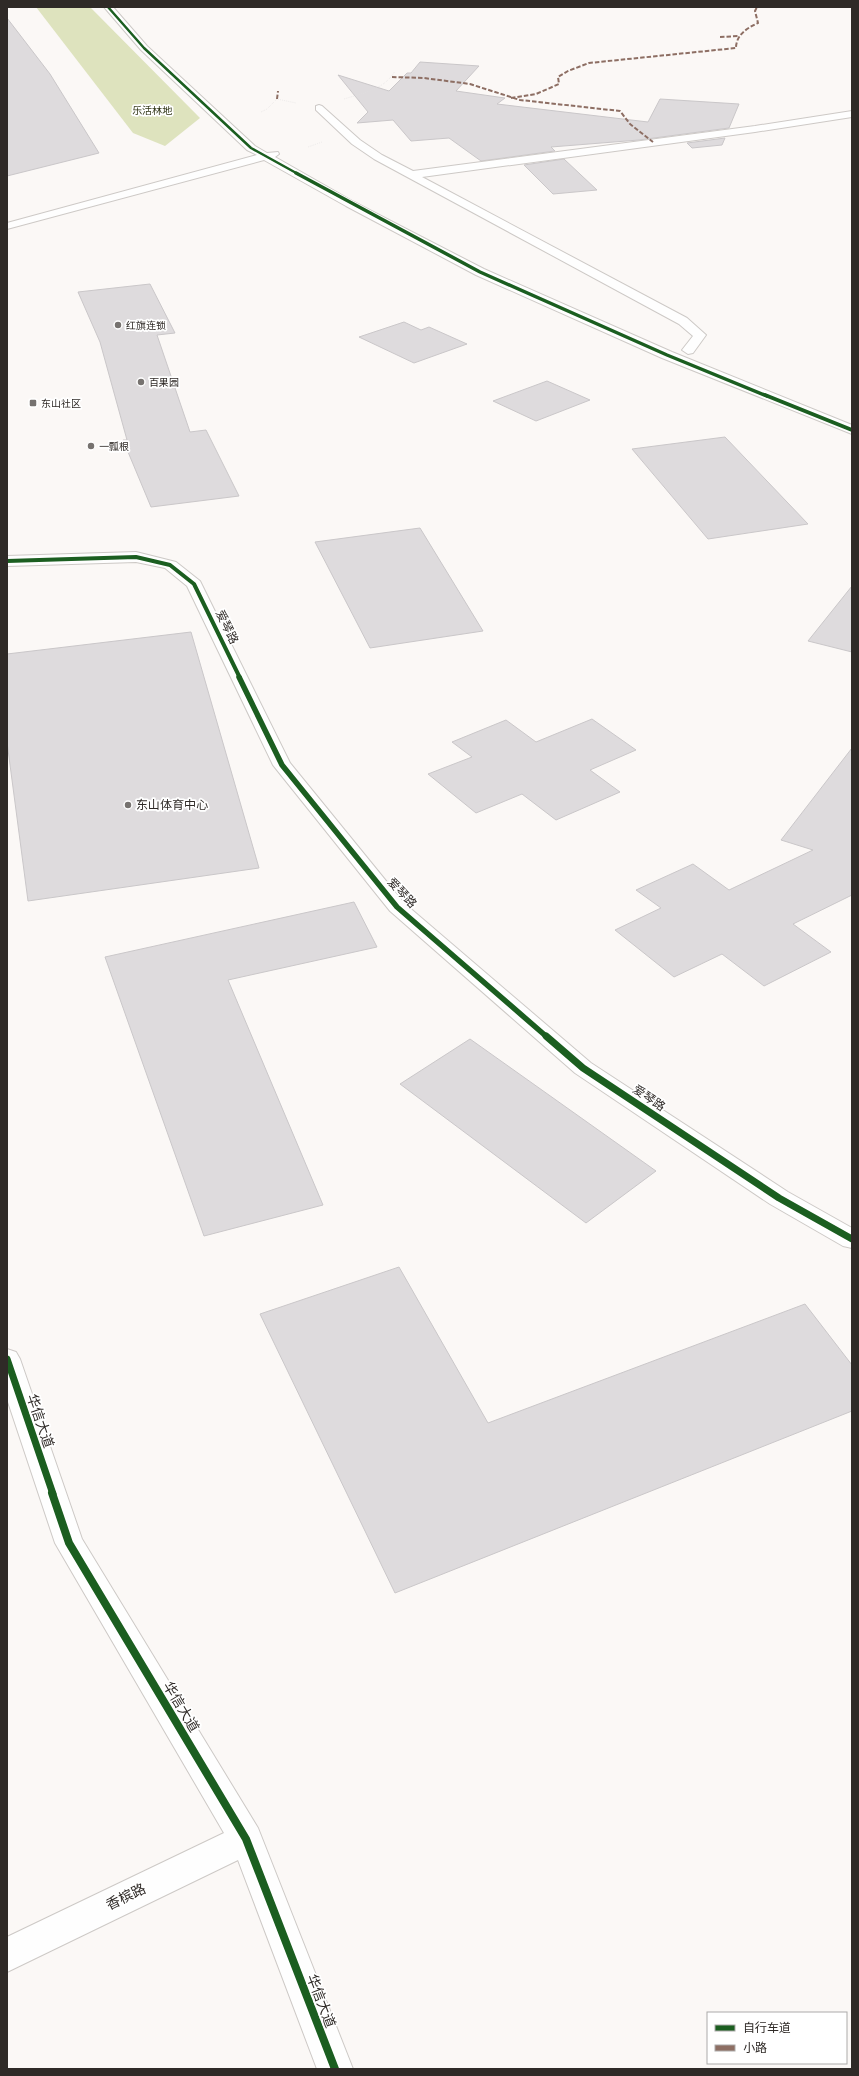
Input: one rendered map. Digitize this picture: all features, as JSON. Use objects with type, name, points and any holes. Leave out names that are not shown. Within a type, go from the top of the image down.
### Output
[{"type":"street","points":[[108,7],[144,48],[251,148],[350,204],[480,272],[667,355],[852,430]]},
{"type":"street","points":[[123,7],[133,18]]},
{"type":"street","points":[[319,108],[356,142],[378,158],[683,321],[700,335],[684,348],[702,356]]},
{"type":"street","points":[[410,175],[852,114]]},
{"type":"street","points":[[236,152],[268,144],[280,153],[447,244],[476,257]]},
{"type":"street","points":[[7,226],[280,153]]},
{"type":"street","points":[[766,383],[852,418]]},
{"type":"street","name":"爱琴路","points":[[7,561],[136,557],[170,565],[194,584],[282,765],[397,907],[583,1068],[779,1198],[852,1239]]},
{"type":"street","name":"华信大道","points":[[7,1359],[69,1543],[246,1839],[335,2069]]},
{"type":"street","name":"香槟路","points":[[7,1955],[246,1839]]},
{"type":"path","points":[[261,112],[267,109],[277,99]]},
{"type":"green space","name":"乐活林地","points":[[36,7],[90,7],[200,118],[165,146],[133,133]]},
{"type":"building","points":[[7,18],[50,74],[99,153],[7,176]]},
{"type":"building","points":[[420,62],[479,66],[456,91],[505,98],[497,104],[648,122],[660,99],[739,104],[729,128],[639,140],[551,147],[555,151],[481,161],[449,138],[411,141],[393,120],[357,123],[368,112],[338,75],[389,91],[407,73],[411,73]]},
{"type":"building","points":[[725,138],[722,145],[692,148],[687,143]]},
{"type":"building","points":[[564,159],[597,190],[553,194],[524,165]]},
{"type":"building","points":[[150,284],[175,333],[157,335],[190,432],[206,430],[239,496],[151,507],[123,440],[127,440],[100,342],[78,292]]},
{"type":"building","points":[[404,322],[421,330],[429,327],[467,344],[414,363],[359,337]]},
{"type":"building","points":[[547,381],[590,400],[536,421],[493,401]]},
{"type":"building","points":[[725,437],[808,524],[708,539],[632,449]]},
{"type":"building","points":[[420,528],[483,631],[370,648],[315,542]]},
{"type":"building","points":[[852,586],[852,652],[808,641]]},
{"type":"building","name":"东山体育中心","points":[[191,632],[259,868],[28,901],[7,742],[7,654]]},
{"type":"building","points":[[592,719],[636,750],[590,770],[620,792],[556,820],[522,794],[476,813],[428,774],[472,757],[452,742],[506,720],[536,742]]},
{"type":"building","points":[[852,748],[852,895],[793,924],[831,952],[764,986],[722,954],[674,977],[615,930],[661,908],[636,890],[693,864],[729,890],[813,850],[781,840]]},
{"type":"building","points":[[354,902],[377,947],[228,980],[323,1205],[204,1236],[105,957]]},
{"type":"building","points":[[470,1039],[656,1171],[586,1223],[400,1084]]},
{"type":"building","points":[[399,1267],[488,1423],[805,1304],[852,1365],[852,1411],[395,1593],[260,1314]]},
{"type":"marked path","points":[[511,98],[548,90],[559,84],[558,77],[579,66],[589,63],[652,58],[736,48],[736,41],[746,29],[758,23],[755,11],[757,7]]},
{"type":"marked path","points":[[720,37],[739,36]]},
{"type":"marked path","points":[[392,77],[424,78],[470,84],[520,100],[620,111],[630,124],[653,142]]},
{"type":"marked path","points":[[277,99],[278,91]]},
{"type":"cycle path","points":[[108,7],[144,48],[251,148],[350,204],[480,272],[667,355],[852,430]]},
{"type":"cycle path","points":[[7,561],[136,557],[170,565],[194,584],[282,765],[397,907],[583,1068],[779,1198],[852,1239]]},
{"type":"cycle path","points":[[7,1359],[69,1543],[246,1839],[335,2069]]},
{"type":"place","name":"红旗连锁","points":[[118,325]]},
{"type":"place","name":"百果园","points":[[141,382]]},
{"type":"place","name":"东山社区","points":[[33,403]]},
{"type":"place","name":"一瓢根","points":[[91,446]]},
{"type":"place","name":"东山体育中心","points":[[128,805]]}]
